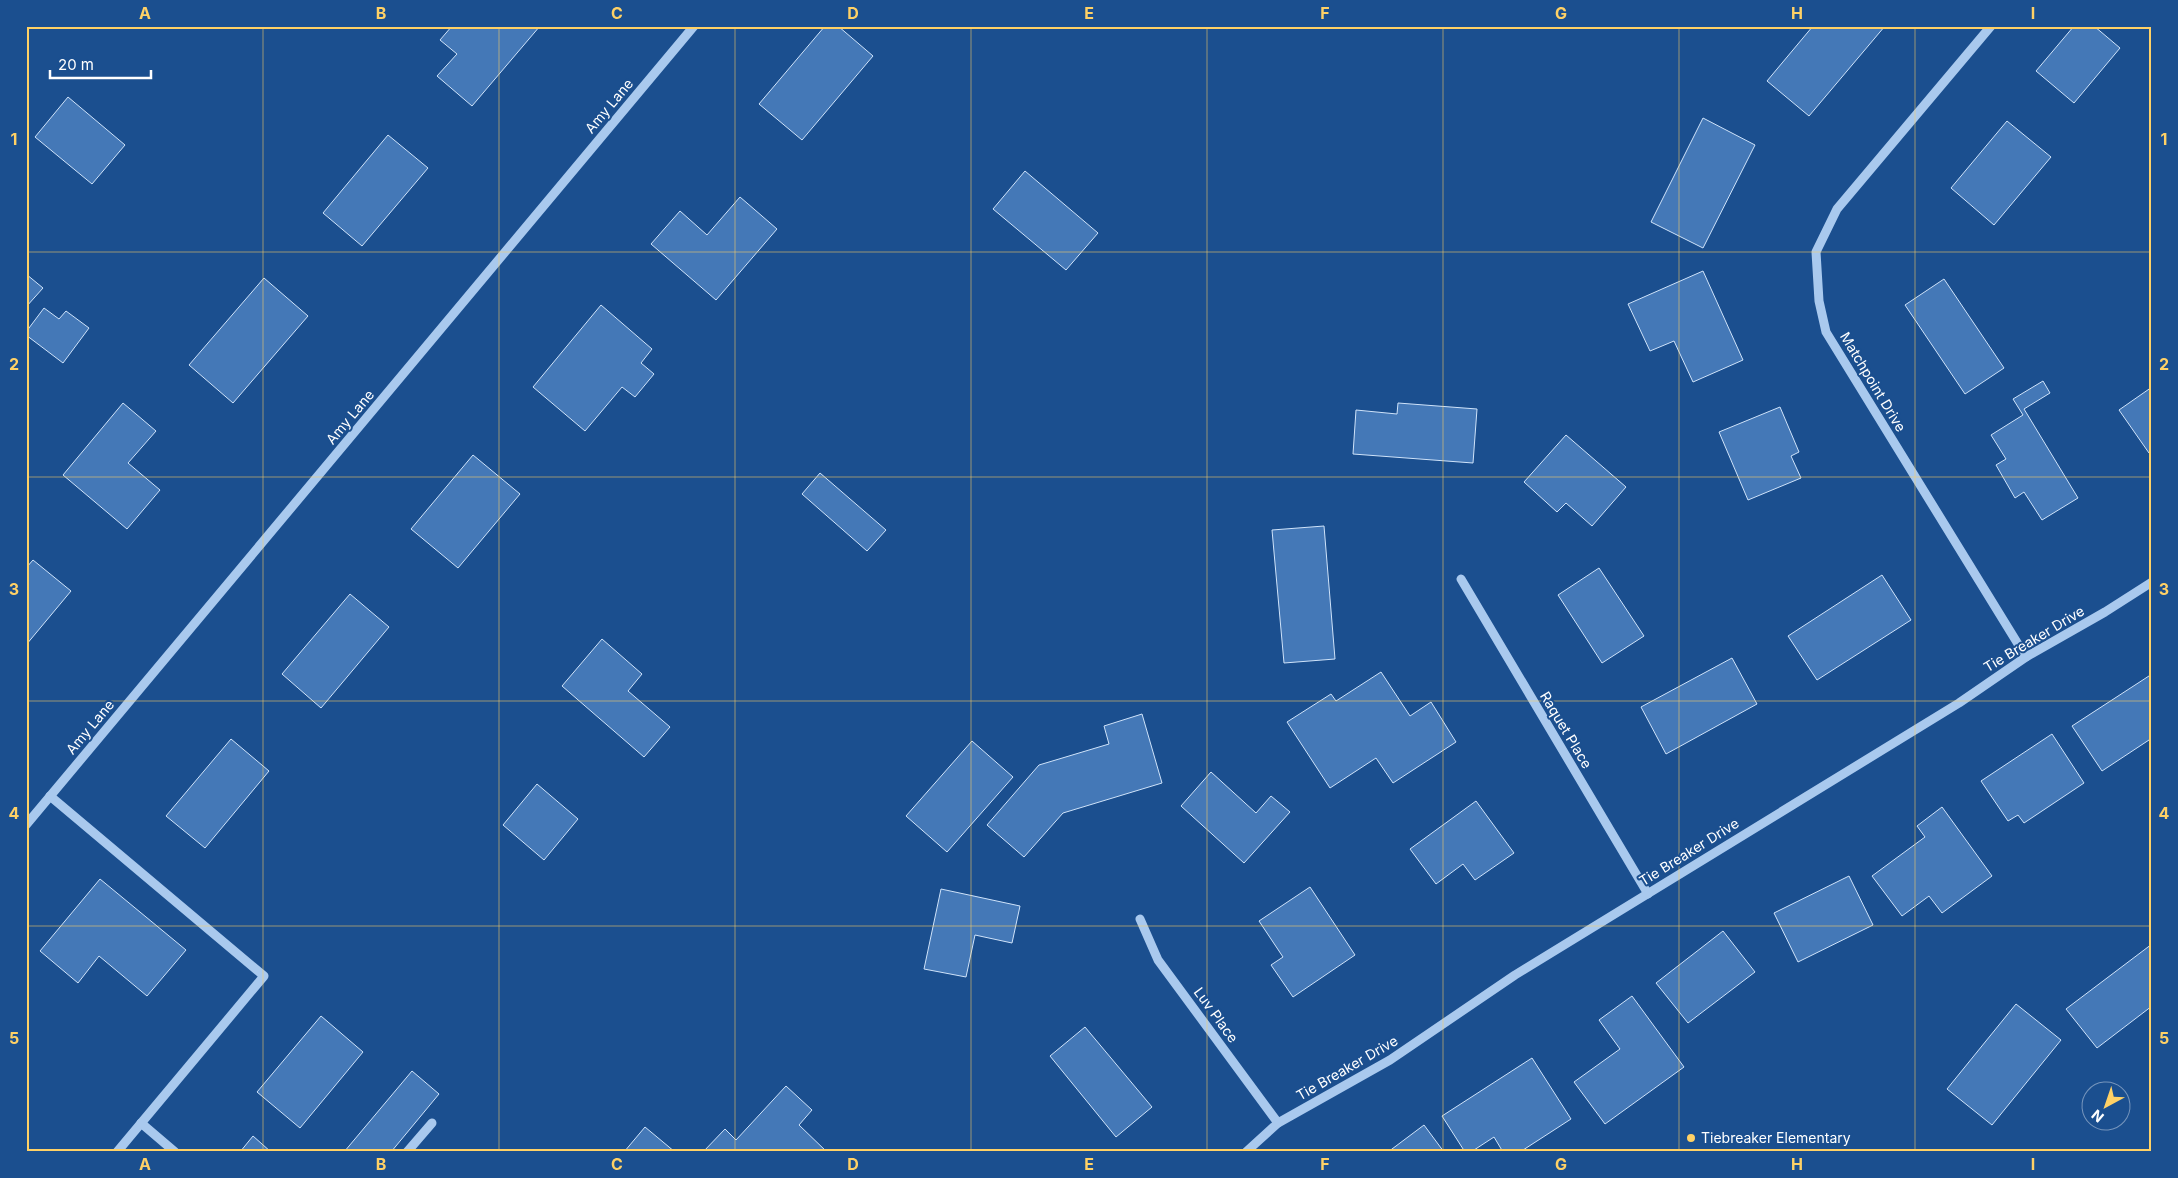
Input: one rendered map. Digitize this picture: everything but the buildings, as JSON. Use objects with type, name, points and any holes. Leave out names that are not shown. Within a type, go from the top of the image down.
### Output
[{"type":"street","name":"Amy Lane","points":[[26,825],[694,26]]},
{"type":"street","name":"Matchpoint Drive","points":[[1991,26],[1837,209],[1816,252],[1819,301],[1826,332],[2026,657]]},
{"type":"street","name":"Raquet Place","points":[[1461,579],[1648,894]]},
{"type":"street","name":"Tie Breaker Drive","points":[[1246,1152],[1278,1123],[1390,1060],[1515,975],[1959,703],[2026,657],[2105,612],[2152,582]]},
{"type":"street","points":[[50,796],[264,976],[117,1152]]},
{"type":"street","name":"Luv Place","points":[[1140,919],[1158,960],[1278,1123]]},
{"type":"street","points":[[407,1152],[432,1122]]},
{"type":"street","points":[[141,1123],[175,1152]]},
{"type":"place","name":"Tiebreaker Elementary","points":[[1691,1138]]}]
